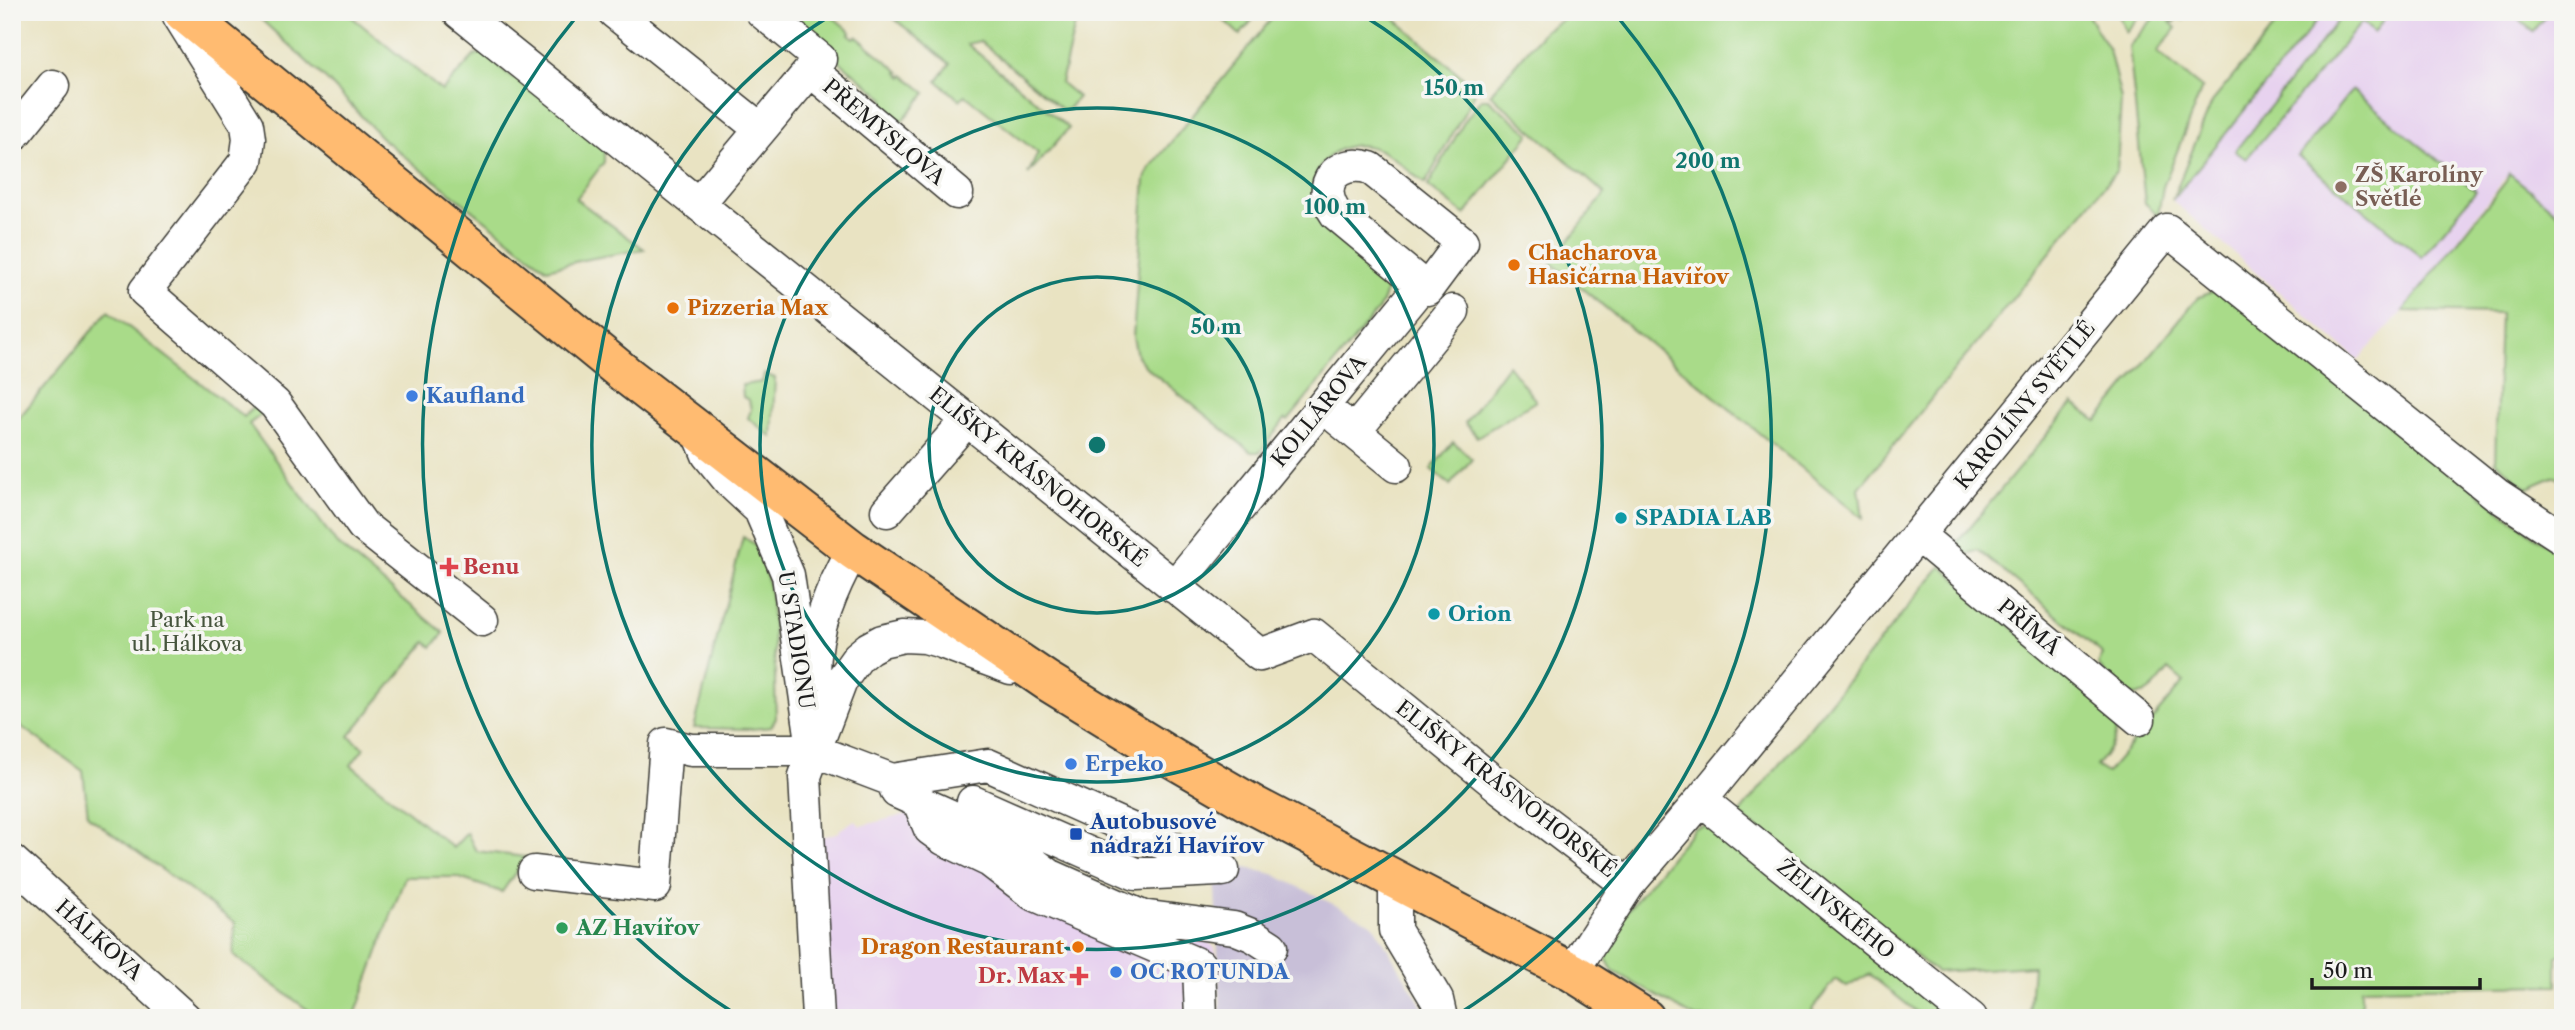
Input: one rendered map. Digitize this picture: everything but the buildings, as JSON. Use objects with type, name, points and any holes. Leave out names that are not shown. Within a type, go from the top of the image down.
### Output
[{"type":"main road","points":[[183,12],[625,374],[853,550],[1047,681],[1253,805],[1572,972],[1645,1018]]},
{"type":"street","points":[[177,12],[247,125],[248,151],[246,161],[145,291],[275,404],[363,526],[482,620]]},
{"type":"street","name":"ELIŠKY KRÁSNOHORSKÉ","points":[[459,12],[1260,655],[1314,635],[1501,788],[1628,885]]},
{"type":"street","points":[[614,12],[759,128]]},
{"type":"street","name":"PŘEMYSLOVA","points":[[699,203],[759,128],[820,59],[762,12]]},
{"type":"street","name":"PŘEMYSLOVA","points":[[810,70],[957,193]]},
{"type":"street","points":[[12,137],[53,86]]},
{"type":"street","name":"KOLLÁROVA","points":[[1360,165],[1370,168],[1462,242],[1427,289],[1422,285],[1336,214],[1330,206],[1328,184],[1334,173],[1342,167],[1360,165]]},
{"type":"street","name":"KAROLÍNY SVĚTLÉ","points":[[1572,972],[1628,885],[1701,800],[2167,230],[2496,494],[2563,538]]},
{"type":"street","name":"KOLLÁROVA","points":[[1174,587],[1422,285]]},
{"type":"street","points":[[1354,432],[1453,311]]},
{"type":"street","points":[[1322,406],[1396,466]]},
{"type":"street","points":[[887,511],[967,420]]},
{"type":"street","name":"U STADIONU","points":[[698,431],[708,456],[730,482],[760,510],[789,575],[813,750]]},
{"type":"street","name":"PŘÍMÁ","points":[[1918,535],[2139,719]]},
{"type":"street","name":"U STADIONU","points":[[813,750],[814,663],[819,631],[831,594],[853,550]]},
{"type":"street","name":"U STADIONU","points":[[818,1017],[805,776],[813,750],[848,668],[863,652],[882,641],[904,636],[925,637],[1047,681]]},
{"type":"street","points":[[534,872],[655,886],[666,744],[691,750],[813,750],[1136,874],[1223,870]]},
{"type":"street","points":[[909,786],[1002,839],[1049,875],[1141,916],[1234,928],[1271,947]]},
{"type":"street","points":[[909,786],[930,829],[990,862],[1033,894],[1199,965],[1201,1018]]},
{"type":"street","name":"ŽELIVSKÉHO","points":[[1701,800],[1971,1018]]},
{"type":"street","name":"HÁLKOVA","points":[[12,861],[185,1018]]},
{"type":"street","points":[[1395,879],[1395,930],[1437,1000],[1441,1018]]},
{"type":"shaded area","name":"ZŠ Karolíny Světlé","points":[[2324,12],[2563,12],[2563,216],[2509,173],[2403,311],[2358,360],[2172,200]]},
{"type":"shaded area","points":[[912,813],[1204,937],[1215,948],[1218,967],[1217,990],[1213,989],[1214,1018],[829,1018],[820,838],[840,832],[839,830],[855,820],[860,826]]},
{"type":"shaded area","points":[[1233,865],[1273,874],[1373,924],[1429,1018],[1221,1018],[1215,888]]},
{"type":"green space","points":[[253,12],[346,12],[442,91],[475,55],[486,52],[505,63],[501,68],[513,78],[518,74],[604,146],[604,162],[576,199],[644,249],[547,269],[385,141],[329,82]]},
{"type":"green space","points":[[779,12],[827,12],[851,32],[849,34],[854,38],[856,36],[900,72],[898,73],[926,93],[900,123],[879,107],[885,99]]},
{"type":"green space","points":[[886,12],[1078,12],[1061,83],[1078,97],[1068,109],[1063,110],[980,41],[967,44],[1069,128],[1028,174],[1038,153],[965,95],[960,100],[937,81],[950,64]]},
{"type":"green space","points":[[1215,12],[1259,12],[1240,35]]},
{"type":"green space","points":[[1277,12],[1387,12],[1475,88],[1474,95],[1425,184],[1393,158],[1371,147],[1356,145],[1342,149],[1331,155],[1322,165],[1315,177],[1313,191],[1314,205],[1320,219],[1379,271],[1386,285],[1385,295],[1378,310],[1288,421],[1285,419],[1260,452],[1251,452],[1146,367],[1137,356],[1133,337],[1145,179],[1150,168]]},
{"type":"green space","points":[[1566,12],[2086,12],[2109,50],[2121,99],[2117,170],[1859,488],[1863,518],[1551,263],[1605,194],[1490,94],[1544,31],[1562,20]]},
{"type":"green space","points":[[2117,12],[2143,12],[2126,32]]},
{"type":"green space","points":[[2159,12],[2189,12],[2183,20],[2178,17],[2174,22],[2170,22],[2176,28],[2157,52],[2202,88],[2163,187],[2158,215],[2145,203],[2129,46]]},
{"type":"green space","points":[[2294,12],[2324,12],[2172,200],[2212,102],[2278,22]]},
{"type":"green space","points":[[2345,12],[2389,12],[2374,33],[2362,22],[2246,159],[2235,151]]},
{"type":"green space","points":[[2509,12],[2548,12],[2533,31]]},
{"type":"green space","points":[[2352,90],[2476,191],[2422,257],[2298,156]]},
{"type":"green space","points":[[1481,99],[1488,99],[1530,134],[1465,215],[1428,186],[1464,122]]},
{"type":"green space","points":[[2509,173],[2563,217],[2563,481],[2555,476],[2527,488],[2495,461],[2500,313],[2403,311],[2506,181]]},
{"type":"green space","points":[[2222,291],[2535,537],[2563,556],[2563,955],[2557,955],[2557,985],[2361,988],[2361,1018],[2029,1018],[2033,966],[1936,972],[1739,814],[1941,566],[2117,717],[2112,744],[2096,766],[2107,773],[2184,682],[2169,669],[2154,687],[2145,693],[2123,694],[2098,665],[2103,654],[1978,550],[1956,559],[1949,552],[2073,403],[2097,421],[2193,303],[2199,297]]},
{"type":"green space","name":"Park na ul. Hálkova","points":[[108,311],[244,417],[256,404],[265,412],[249,424],[337,544],[444,633],[432,647],[426,642],[349,736],[364,748],[351,765],[453,848],[467,833],[476,851],[526,857],[502,892],[456,877],[405,877],[354,1018],[319,1018],[233,955],[235,923],[88,816],[83,771],[12,720],[12,426]]},
{"type":"green space","points":[[1508,365],[1536,401],[1477,437],[1465,423]]},
{"type":"green space","points":[[764,374],[775,378],[772,437],[748,418],[751,410],[749,400],[743,397],[742,385],[762,382]]},
{"type":"green space","points":[[1453,442],[1472,459],[1450,485],[1431,469]]},
{"type":"green space","points":[[743,537],[758,549],[769,587],[774,632],[776,718],[771,727],[694,728]]},
{"type":"green space","points":[[1715,827],[1956,1018],[1924,1018],[1869,974],[1847,987],[1836,979],[1813,1008],[1812,1011],[1820,1018],[1696,1018],[1613,971],[1604,955],[1602,942],[1694,828]]},
{"type":"place","name":"ZŠ Karolíny Světlé","points":[[2341,187]]},
{"type":"place","name":"Chacharova Hasičárna Havířov","points":[[1514,265]]},
{"type":"place","name":"Pizzeria Max","points":[[673,308]]},
{"type":"place","name":"Kaufland","points":[[412,396]]},
{"type":"place","name":"SPADIA LAB","points":[[1621,518]]},
{"type":"place","name":"Benu","points":[[449,567]]},
{"type":"place","name":"Orion","points":[[1434,614]]},
{"type":"place","name":"Erpeko","points":[[1071,764]]},
{"type":"place","name":"Autobusové nádraží Havířov","points":[[1076,834]]},
{"type":"place","name":"AZ Havířov","points":[[562,928]]},
{"type":"place","name":"Dragon Restaurant","points":[[1078,947]]},
{"type":"place","name":"OC ROTUNDA","points":[[1116,972]]},
{"type":"place","name":"Dr. Max","points":[[1079,976]]}]
